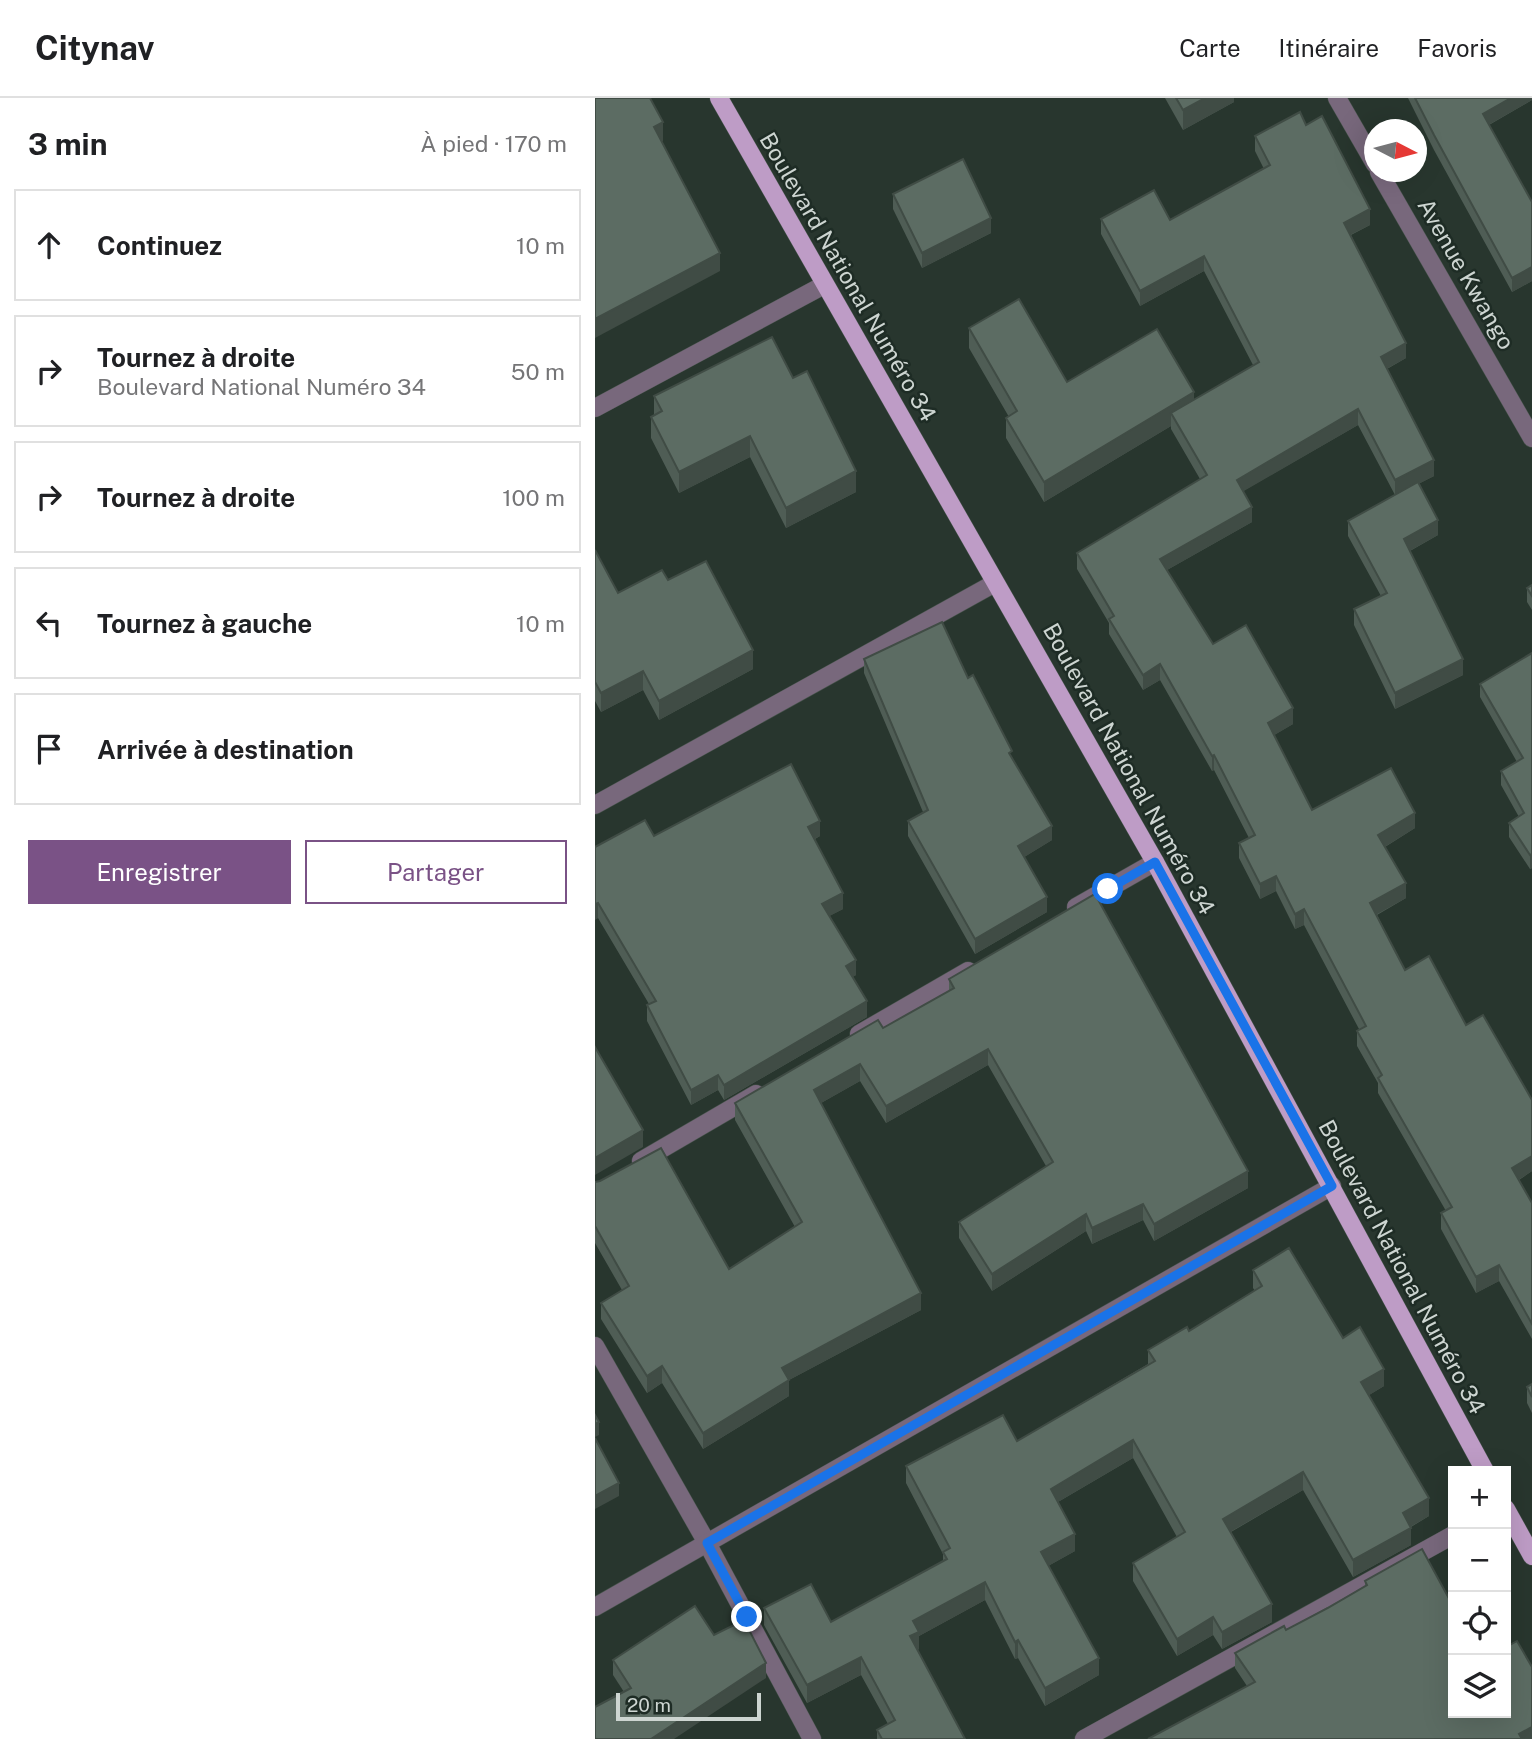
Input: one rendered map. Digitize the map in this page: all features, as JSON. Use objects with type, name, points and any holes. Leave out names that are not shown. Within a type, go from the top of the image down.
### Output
[{"type":"main road","name":"Boulevard National Numéro 34","points":[[719,98],[1155,862],[1482,1466]]},
{"type":"main road","points":[[1511,1518],[1532,1556]]},
{"type":"street","points":[[1337,98],[1364,146]]},
{"type":"street","name":"Avenue Kwango","points":[[1384,182],[1532,438]]},
{"type":"street","points":[[595,408],[824,285]]},
{"type":"street","points":[[595,805],[995,583]]},
{"type":"street","points":[[1060,917],[1155,862]]},
{"type":"street","points":[[845,1042],[988,959]]},
{"type":"street","points":[[631,1167],[774,1084]]},
{"type":"street","points":[[595,1607],[1332,1186]]},
{"type":"street","points":[[595,1346],[707,1543],[812,1739]]},
{"type":"street","points":[[1084,1739],[1448,1538]]},
{"type":"building","points":[[595,98],[650,98],[663,122],[654,127],[720,253],[595,319]]},
{"type":"building","points":[[1176,98],[1205,98],[1183,110]]},
{"type":"building","points":[[1415,98],[1511,98],[1483,114],[1532,202],[1532,267],[1512,278]]},
{"type":"building","points":[[1300,112],[1306,125],[1322,116],[1370,209],[1344,223],[1406,343],[1381,357],[1434,460],[1395,480],[1358,409],[1237,480],[1252,507],[1160,559],[1213,644],[1246,625],[1293,708],[1268,723],[1312,810],[1391,768],[1415,813],[1378,835],[1406,883],[1370,903],[1405,970],[1429,956],[1466,1025],[1483,1015],[1532,1100],[1532,1156],[1512,1168],[1532,1203],[1532,1324],[1499,1265],[1476,1277],[1441,1213],[1452,1207],[1378,1078],[1382,1075],[1357,1031],[1366,1026],[1304,909],[1295,914],[1276,876],[1260,884],[1239,843],[1255,835],[1214,755],[1212,756],[1160,664],[1143,675],[1109,619],[1114,616],[1077,553],[1207,475],[1171,413],[1259,362],[1204,256],[1140,291],[1101,219],[1154,190],[1170,220],[1270,165],[1255,136]]},
{"type":"building","points":[[963,159],[991,218],[922,253],[893,194]]},
{"type":"building","points":[[1019,299],[1067,382],[1157,329],[1194,392],[1044,482],[1006,418],[1017,411],[969,328]]},
{"type":"building","points":[[772,337],[793,378],[807,371],[856,471],[786,508],[750,436],[679,472],[651,417],[662,411],[654,396]]},
{"type":"building","points":[[1418,482],[1438,520],[1404,539],[1463,659],[1395,693],[1354,609],[1387,593],[1348,521]]},
{"type":"building","points":[[595,550],[618,593],[662,570],[668,580],[706,561],[753,650],[659,701],[643,671],[601,693],[595,682]]},
{"type":"building","points":[[942,622],[968,678],[973,675],[1012,751],[1009,753],[1052,826],[1018,846],[1047,897],[975,939],[908,821],[928,810],[864,659]]},
{"type":"building","points":[[1532,653],[1530,855],[1509,823],[1524,813],[1501,771],[1523,758],[1480,684]]},
{"type":"building","points":[[791,764],[820,821],[808,827],[843,893],[822,904],[856,960],[846,966],[867,1001],[724,1085],[718,1075],[691,1090],[647,1005],[656,1001],[598,903],[595,904],[595,847],[645,820],[654,836]]},
{"type":"building","points":[[1095,894],[1248,1171],[1154,1224],[1143,1204],[1092,1228],[1086,1214],[992,1274],[959,1222],[1053,1162],[988,1049],[886,1106],[860,1064],[814,1090],[921,1293],[782,1368],[789,1380],[703,1433],[662,1366],[647,1376],[601,1303],[629,1286],[595,1226],[595,1182],[661,1148],[729,1269],[802,1222],[735,1103],[878,1020],[883,1028],[954,988],[949,979]]},
{"type":"building","points":[[595,1047],[643,1130],[595,1158]]},
{"type":"building","points":[[1289,1248],[1343,1338],[1360,1327],[1384,1369],[1361,1382],[1429,1498],[1403,1513],[1411,1528],[1353,1560],[1303,1472],[1223,1519],[1272,1604],[1222,1632],[1213,1617],[1177,1639],[1133,1563],[1185,1532],[1133,1440],[1051,1489],[1075,1534],[1041,1552],[1099,1658],[1045,1688],[1018,1640],[1015,1642],[985,1582],[913,1621],[919,1632],[910,1636],[965,1739],[882,1739],[877,1730],[895,1720],[861,1657],[807,1685],[764,1608],[811,1584],[831,1622],[947,1559],[943,1552],[950,1548],[906,1466],[1003,1415],[1017,1441],[1155,1361],[1148,1350],[1187,1327],[1189,1331],[1262,1286],[1253,1270]]},
{"type":"building","points":[[1532,1384],[1532,1397],[1527,1387]]},
{"type":"building","points":[[595,1438],[619,1483],[595,1496]]},
{"type":"building","points":[[1422,1549],[1448,1597],[1448,1718],[1511,1718],[1511,1644],[1517,1641],[1532,1667],[1532,1727],[1519,1734],[1522,1739],[1148,1739],[1255,1682],[1235,1653],[1284,1626],[1286,1630],[1328,1608],[1367,1585],[1365,1581]]},
{"type":"building","points":[[695,1606],[714,1635],[744,1620],[766,1663],[651,1739],[595,1739],[595,1707],[631,1688],[613,1660]]},
{"type":"route","points":[[747,1617],[707,1543],[1332,1186],[1155,862],[1108,889]]}]
